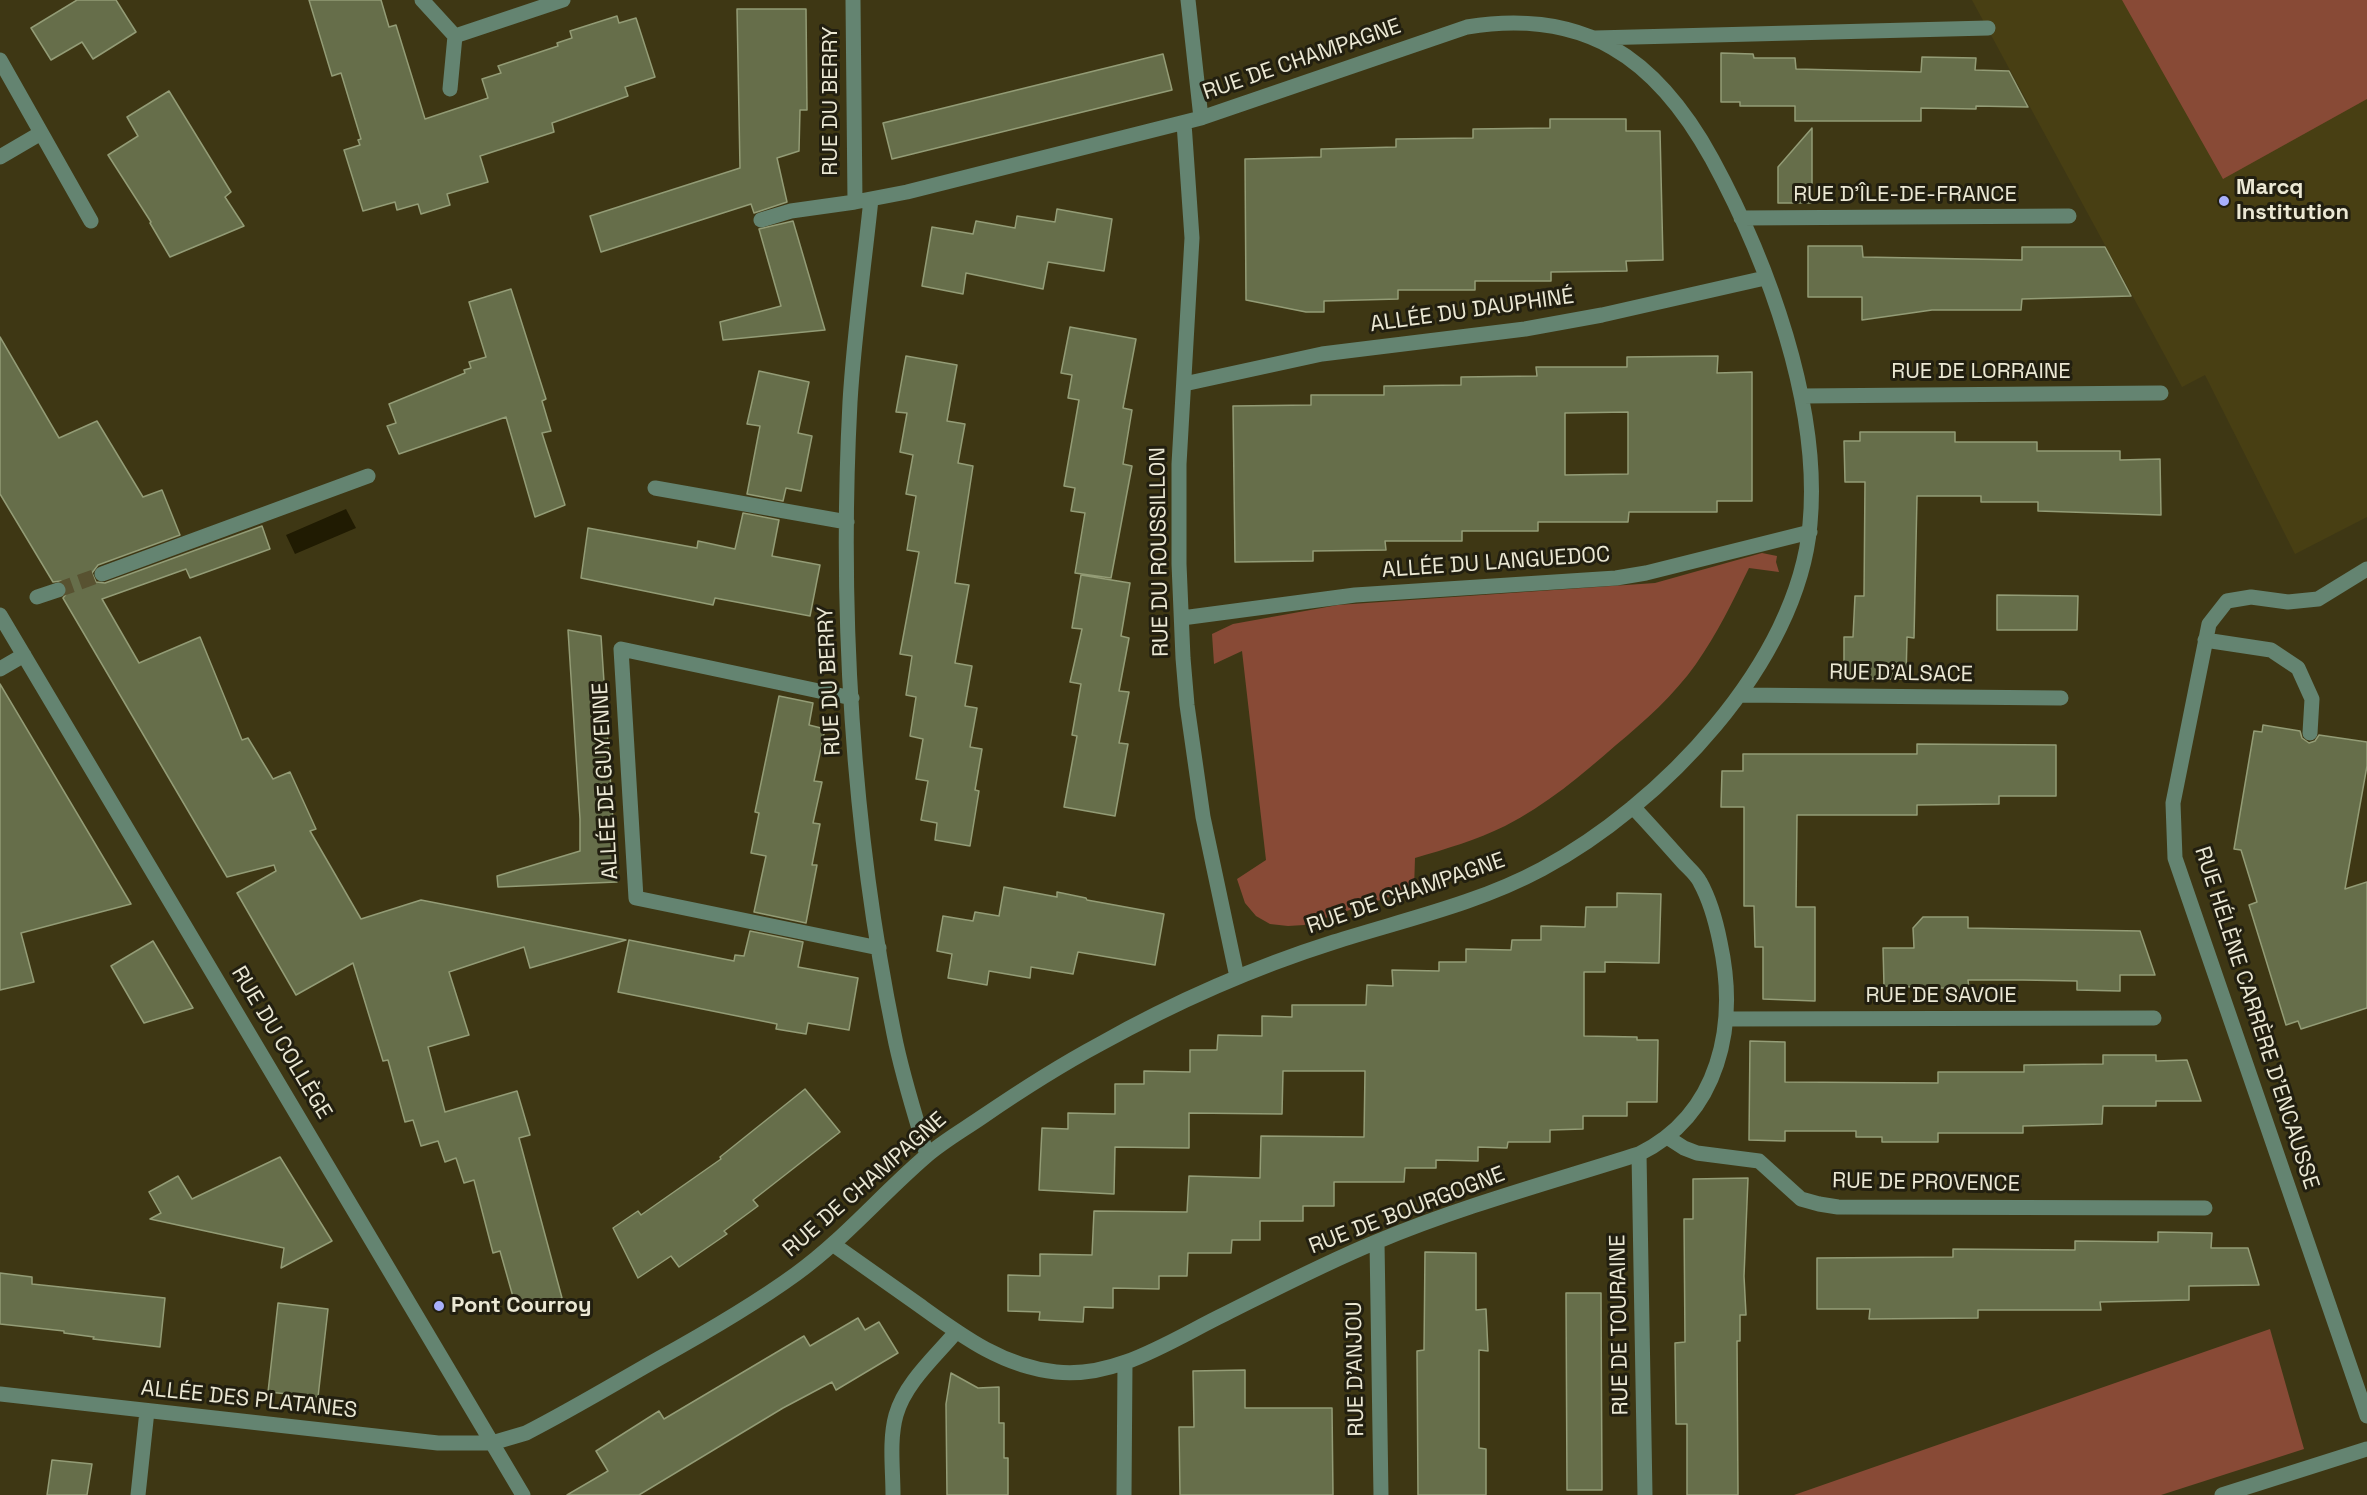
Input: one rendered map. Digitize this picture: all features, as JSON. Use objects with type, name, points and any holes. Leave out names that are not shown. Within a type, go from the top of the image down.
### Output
[{"type":"street","points":[[422,0],[455,36],[450,89]]},
{"type":"street","points":[[455,36],[563,0]]},
{"type":"street","name":"RUE DU BERRY","points":[[853,0],[855,202]]},
{"type":"street","points":[[1188,0],[1201,118]]},
{"type":"street","name":"RUE DE CHAMPAGNE","points":[[492,1443],[526,1433],[549,1421],[716,1326],[795,1275],[834,1245],[927,1155],[1054,1070],[1148,1018],[1237,977],[1330,943],[1478,897],[1510,884],[1540,870],[1596,836],[1633,807],[1696,749],[1740,695],[1778,629],[1801,575],[1810,532],[1812,474],[1802,396],[1765,278],[1741,218],[1703,143],[1658,83],[1640,67],[1595,38],[1569,29],[1523,22],[1497,22],[1467,27],[1185,123],[918,190],[791,211],[761,220]]},
{"type":"street","points":[[1595,38],[1988,28]]},
{"type":"street","points":[[0,60],[91,221]]},
{"type":"street","name":"RUE DU ROUSSILLON","points":[[1185,123],[1192,238],[1179,464],[1182,618],[1187,705],[1197,784],[1237,977]]},
{"type":"street","points":[[0,157],[41,133]]},
{"type":"street","name":"RUE DU BERRY","points":[[871,199],[853,364],[847,462],[852,698],[859,799],[879,948],[894,1035],[927,1155]]},
{"type":"street","name":"RUE D'ÎLE-DE-FRANCE","points":[[1741,218],[2069,216]]},
{"type":"street","name":"ALLÉE DU DAUPHINÉ","points":[[1184,384],[1322,354],[1525,329],[1602,315],[1765,278]]},
{"type":"street","name":"RUE DE LORRAINE","points":[[1802,396],[2161,393]]},
{"type":"street","points":[[102,574],[368,476]]},
{"type":"street","points":[[655,488],[847,522]]},
{"type":"street","name":"ALLÉE DU LANGUEDOC","points":[[1182,618],[1355,595],[1616,578],[1646,573],[1810,532]]},
{"type":"street","name":"RUE HÉLÈNE CARRÈRE D’ENCAUSSE","points":[[2367,569],[2318,599],[2288,602],[2251,597],[2227,601],[2209,624],[2173,803],[2175,858],[2367,1416]]},
{"type":"street","points":[[38,597],[58,590]]},
{"type":"street","name":"RUE DU COLLÈGE","points":[[0,615],[523,1495]]},
{"type":"street","points":[[2205,640],[2271,650],[2298,668],[2312,699],[2310,733]]},
{"type":"street","name":"ALLÉE DE GUYENNE","points":[[852,698],[621,650],[636,898],[879,948]]},
{"type":"street","points":[[0,669],[24,655]]},
{"type":"street","name":"RUE D'ALSACE","points":[[1740,695],[2061,698]]},
{"type":"street","name":"RUE DE BOURGOGNE","points":[[834,1245],[956,1332],[997,1357],[1014,1364],[1056,1372],[1081,1373],[1125,1363],[1286,1283],[1377,1242],[1489,1201],[1639,1154],[1654,1147],[1678,1128],[1706,1092],[1723,1044],[1727,1019],[1724,961],[1717,930],[1699,881],[1633,807]]},
{"type":"street","name":"RUE DE SAVOIE","points":[[1727,1019],[2154,1018]]},
{"type":"street","name":"RUE DE PROVENCE","points":[[1667,1137],[1697,1153],[1759,1161],[1801,1199],[1838,1207],[2205,1208]]},
{"type":"street","name":"RUE DE TOURAINE","points":[[1639,1154],[1645,1495]]},
{"type":"street","name":"RUE D'ANJOU","points":[[1377,1242],[1381,1495]]},
{"type":"street","points":[[893,1495],[893,1436],[901,1402],[909,1388],[956,1332]]},
{"type":"street","points":[[1124,1495],[1125,1363]]},
{"type":"street","name":"ALLÉE DES PLATANES","points":[[0,1394],[438,1443],[462,1445],[492,1443]]},
{"type":"street","points":[[138,1495],[147,1411]]},
{"type":"street","points":[[2222,1495],[2367,1449]]},
{"type":"shaded area","name":"Marcq Institution","points":[[1972,0],[2367,0],[2367,517],[2295,554],[2205,375],[2182,387]]},
{"type":"shaded area","points":[[2122,0],[2367,0],[2367,99],[2223,179]]},
{"type":"shaded area","points":[[346,509],[356,528],[295,554],[286,535]]},
{"type":"shaded area","points":[[1762,553],[1777,556],[1779,572],[1749,568],[1711,641],[1678,686],[1638,727],[1549,799],[1520,818],[1494,831],[1415,858],[1414,889],[1304,925],[1270,924],[1256,916],[1245,903],[1237,879],[1266,860],[1242,651],[1214,664],[1212,634],[1233,624],[1338,605],[1655,583]]},
{"type":"shaded area","points":[[2270,1329],[2304,1449],[2161,1495],[1794,1495]]},
{"type":"building","points":[[77,0],[116,0],[136,32],[93,59],[82,42],[51,60],[31,28]]},
{"type":"building","points":[[309,0],[381,0],[389,27],[396,25],[425,119],[488,98],[482,79],[501,73],[498,66],[558,46],[557,43],[572,38],[570,31],[617,16],[619,23],[636,18],[655,77],[625,87],[628,96],[552,123],[554,132],[480,156],[488,182],[447,194],[450,205],[421,214],[418,204],[397,210],[395,202],[363,211],[344,150],[360,145],[358,140],[361,139],[341,73],[332,76]]},
{"type":"building","points":[[737,9],[806,9],[807,110],[800,110],[799,151],[777,158],[787,202],[754,213],[751,204],[601,252],[590,216],[740,168]]},
{"type":"building","points":[[1721,53],[1753,54],[1754,58],[1795,58],[1796,69],[1921,72],[1922,57],[1976,58],[1975,70],[2009,71],[2028,107],[1921,108],[1921,121],[1795,121],[1795,106],[1740,106],[1740,102],[1721,102]]},
{"type":"building","points":[[1163,54],[1172,90],[892,159],[883,123]]},
{"type":"building","points":[[169,91],[231,192],[225,197],[244,226],[170,257],[151,222],[108,155],[138,136],[127,117]]},
{"type":"building","points":[[1550,119],[1626,119],[1626,131],[1660,131],[1663,260],[1626,261],[1627,271],[1551,272],[1551,281],[1475,281],[1475,290],[1398,290],[1398,299],[1324,301],[1324,312],[1306,312],[1246,300],[1245,159],[1321,157],[1321,149],[1396,147],[1396,139],[1473,138],[1473,129],[1550,128]]},
{"type":"building","points":[[1812,128],[1812,203],[1778,203],[1778,167]]},
{"type":"building","points":[[1057,209],[1112,219],[1104,271],[1048,262],[1043,289],[966,273],[963,294],[922,286],[932,227],[973,234],[976,221],[1015,228],[1017,216],[1055,222]]},
{"type":"building","points":[[793,221],[825,330],[723,340],[720,322],[781,306],[759,229]]},
{"type":"building","points":[[1808,246],[1862,246],[1863,257],[2022,260],[2022,247],[2105,247],[2131,296],[2022,299],[2021,310],[1932,310],[1862,320],[1862,297],[1808,297]]},
{"type":"building","points":[[511,289],[546,399],[542,401],[551,431],[542,433],[565,505],[535,517],[506,417],[399,454],[387,426],[396,423],[389,404],[465,373],[464,370],[471,368],[469,362],[486,357],[469,302]]},
{"type":"building","points":[[1070,327],[1136,339],[1123,408],[1132,410],[1123,464],[1132,466],[1111,578],[1075,573],[1085,513],[1071,511],[1075,488],[1064,486],[1079,400],[1068,398],[1072,375],[1061,373]]},
{"type":"building","points":[[0,337],[59,438],[97,421],[143,497],[162,490],[180,535],[98,565],[92,573],[96,582],[105,583],[262,526],[270,549],[190,578],[186,569],[102,599],[139,663],[200,637],[242,740],[248,738],[273,779],[290,772],[316,829],[310,831],[361,919],[421,900],[626,940],[530,968],[524,947],[449,972],[469,1035],[428,1047],[445,1112],[517,1091],[530,1135],[519,1138],[562,1298],[517,1311],[500,1251],[493,1253],[474,1180],[464,1183],[456,1158],[445,1162],[438,1141],[421,1146],[413,1120],[405,1122],[388,1060],[383,1061],[353,963],[296,995],[237,893],[276,871],[274,865],[227,877],[63,598],[67,593],[67,586],[61,581],[53,582],[0,494]]},
{"type":"building","points":[[906,356],[957,365],[947,421],[965,424],[958,463],[973,466],[955,583],[969,585],[955,663],[972,666],[965,706],[977,708],[970,747],[982,749],[975,790],[979,791],[970,846],[935,840],[937,823],[921,820],[928,781],[916,779],[923,739],[910,736],[916,697],[906,695],[912,656],[900,654],[919,552],[907,550],[916,496],[906,494],[913,455],[900,452],[907,413],[896,412]]},
{"type":"building","points":[[1718,356],[1717,373],[1752,372],[1752,501],[1717,501],[1717,512],[1629,512],[1628,522],[1538,522],[1538,531],[1462,531],[1462,541],[1385,541],[1386,550],[1313,551],[1313,561],[1235,562],[1233,406],[1311,405],[1311,395],[1384,395],[1384,386],[1461,385],[1461,377],[1537,376],[1536,367],[1627,367],[1627,357]],"holes":[[[1628,412],[1628,474],[1565,475],[1565,413]]]},
{"type":"building","points":[[759,371],[809,382],[798,433],[812,436],[801,491],[786,488],[783,501],[747,494],[760,426],[747,424]]},
{"type":"building","points":[[1860,432],[1955,432],[1955,442],[2037,442],[2037,451],[2120,451],[2120,460],[2160,459],[2161,515],[2038,511],[2038,502],[1981,502],[1981,496],[1917,496],[1914,638],[1907,637],[1906,679],[1844,679],[1844,637],[1853,637],[1855,596],[1864,596],[1865,482],[1845,482],[1844,441],[1860,441]]},
{"type":"building","points":[[743,513],[779,520],[772,556],[820,565],[810,616],[715,598],[713,605],[581,578],[588,528],[697,548],[698,541],[735,549]]},
{"type":"building","points":[[1081,575],[1130,583],[1121,636],[1129,638],[1119,691],[1129,692],[1119,743],[1128,744],[1115,816],[1064,807],[1077,736],[1072,735],[1081,684],[1070,682],[1082,629],[1072,628]]},
{"type":"building","points":[[1997,595],[2078,596],[2077,630],[1997,630]]},
{"type":"building","points":[[568,630],[601,636],[617,882],[498,887],[497,876],[580,851]]},
{"type":"building","points":[[0,684],[131,904],[21,933],[34,982],[0,990]]},
{"type":"building","points":[[779,696],[813,703],[809,725],[825,729],[814,781],[822,782],[813,823],[820,824],[812,865],[817,865],[806,923],[754,912],[766,856],[751,853],[759,813],[755,812]]},
{"type":"building","points":[[2263,725],[2300,731],[2302,738],[2309,743],[2315,741],[2319,735],[2367,742],[2367,766],[2345,889],[2367,882],[2367,1008],[2301,1029],[2298,1021],[2286,1025],[2249,905],[2257,902],[2241,850],[2234,849],[2254,731],[2262,732]]},
{"type":"building","points":[[1917,744],[2056,745],[2056,796],[1999,796],[1999,804],[1917,805],[1917,815],[1797,815],[1796,907],[1815,907],[1815,1001],[1763,999],[1763,947],[1755,947],[1754,906],[1744,906],[1744,807],[1721,807],[1722,771],[1743,771],[1743,754],[1917,754]]},
{"type":"building","points":[[1004,887],[1057,897],[1057,892],[1164,914],[1155,965],[1078,952],[1073,974],[1031,967],[1030,978],[989,971],[987,985],[948,978],[952,954],[937,951],[943,916],[973,921],[975,912],[999,916]]},
{"type":"building","points":[[1617,893],[1661,894],[1659,963],[1605,962],[1605,972],[1584,972],[1584,1036],[1637,1037],[1637,1040],[1658,1040],[1657,1102],[1627,1102],[1627,1116],[1583,1116],[1583,1129],[1550,1130],[1550,1142],[1508,1142],[1507,1148],[1478,1147],[1478,1161],[1436,1160],[1436,1168],[1405,1168],[1404,1182],[1334,1182],[1334,1206],[1303,1206],[1303,1221],[1260,1221],[1260,1240],[1232,1240],[1231,1253],[1188,1253],[1187,1276],[1159,1276],[1159,1289],[1113,1288],[1113,1308],[1084,1307],[1083,1322],[1039,1320],[1040,1312],[1008,1311],[1008,1275],[1040,1276],[1040,1254],[1092,1255],[1094,1211],[1187,1212],[1189,1176],[1260,1178],[1261,1136],[1364,1137],[1365,1071],[1283,1071],[1282,1114],[1189,1113],[1189,1148],[1115,1147],[1114,1194],[1039,1190],[1042,1128],[1068,1129],[1068,1113],[1115,1114],[1115,1084],[1144,1084],[1144,1071],[1190,1072],[1190,1050],[1217,1050],[1218,1035],[1262,1036],[1262,1016],[1292,1017],[1292,1005],[1366,1005],[1367,985],[1393,986],[1392,970],[1439,971],[1439,962],[1466,962],[1466,949],[1511,950],[1512,940],[1541,940],[1541,926],[1585,927],[1586,907],[1617,907]]},
{"type":"building","points":[[1923,917],[1968,917],[1968,928],[2140,931],[2155,975],[2120,975],[2120,991],[2077,990],[2077,981],[1968,980],[1969,989],[1884,986],[1883,948],[1914,948],[1913,928]]},
{"type":"building","points":[[750,931],[803,942],[798,967],[858,978],[849,1030],[808,1023],[806,1034],[776,1029],[777,1024],[618,992],[629,940],[734,961],[735,955],[744,956]]},
{"type":"building","points":[[153,941],[193,1008],[144,1023],[111,966]]},
{"type":"building","points":[[1750,1041],[1785,1042],[1785,1082],[1938,1083],[1938,1072],[2024,1072],[2024,1065],[2103,1064],[2103,1055],[2156,1055],[2156,1061],[2187,1060],[2201,1101],[2156,1101],[2156,1106],[2103,1106],[2102,1124],[2023,1126],[2023,1133],[1938,1133],[1938,1142],[1882,1142],[1882,1137],[1856,1137],[1856,1131],[1785,1131],[1785,1141],[1749,1140]]},
{"type":"building","points":[[805,1089],[840,1132],[753,1200],[758,1206],[724,1231],[727,1234],[679,1267],[671,1256],[638,1278],[613,1228],[638,1211],[641,1215],[721,1159],[720,1157]]},
{"type":"building","points":[[280,1157],[332,1241],[281,1268],[284,1248],[150,1219],[161,1213],[149,1192],[178,1176],[192,1199]]},
{"type":"building","points":[[1748,1178],[1744,1276],[1746,1315],[1740,1315],[1740,1341],[1737,1341],[1738,1495],[1687,1495],[1687,1424],[1676,1424],[1675,1343],[1685,1342],[1684,1219],[1693,1219],[1693,1179]]},
{"type":"building","points":[[2158,1232],[2212,1233],[2211,1248],[2248,1248],[2259,1285],[2189,1286],[2189,1300],[2100,1302],[2101,1310],[1978,1310],[1978,1318],[1869,1319],[1870,1309],[1817,1309],[1817,1258],[1953,1257],[1953,1249],[2075,1250],[2075,1241],[2158,1242]]},
{"type":"building","points":[[1425,1252],[1476,1253],[1476,1310],[1486,1309],[1488,1351],[1479,1350],[1479,1448],[1486,1449],[1486,1495],[1418,1495],[1417,1351],[1424,1350]]},
{"type":"building","points":[[0,1273],[32,1277],[32,1284],[165,1298],[160,1347],[93,1339],[94,1337],[64,1333],[64,1331],[0,1324]]},
{"type":"building","points":[[1566,1293],[1601,1293],[1602,1490],[1567,1490]]},
{"type":"building","points":[[278,1303],[328,1309],[318,1397],[268,1392]]},
{"type":"building","points":[[858,1318],[865,1330],[879,1322],[898,1353],[836,1390],[832,1382],[783,1408],[639,1495],[567,1495],[608,1471],[596,1451],[659,1411],[664,1419],[804,1336],[810,1346]]},
{"type":"building","points":[[1245,1370],[1245,1408],[1332,1408],[1333,1495],[1180,1495],[1179,1427],[1194,1427],[1193,1371]]},
{"type":"building","points":[[951,1373],[978,1388],[999,1387],[999,1423],[1004,1423],[1004,1458],[1008,1458],[1008,1495],[947,1495],[946,1404]]},
{"type":"building","points":[[52,1460],[92,1464],[87,1495],[47,1495]]},
{"type":"tunnel","points":[[58,590],[102,574]]},
{"type":"place","name":"Marcq Institution","points":[[2224,201]]},
{"type":"place","name":"Pont Courroy","points":[[439,1306]]}]
